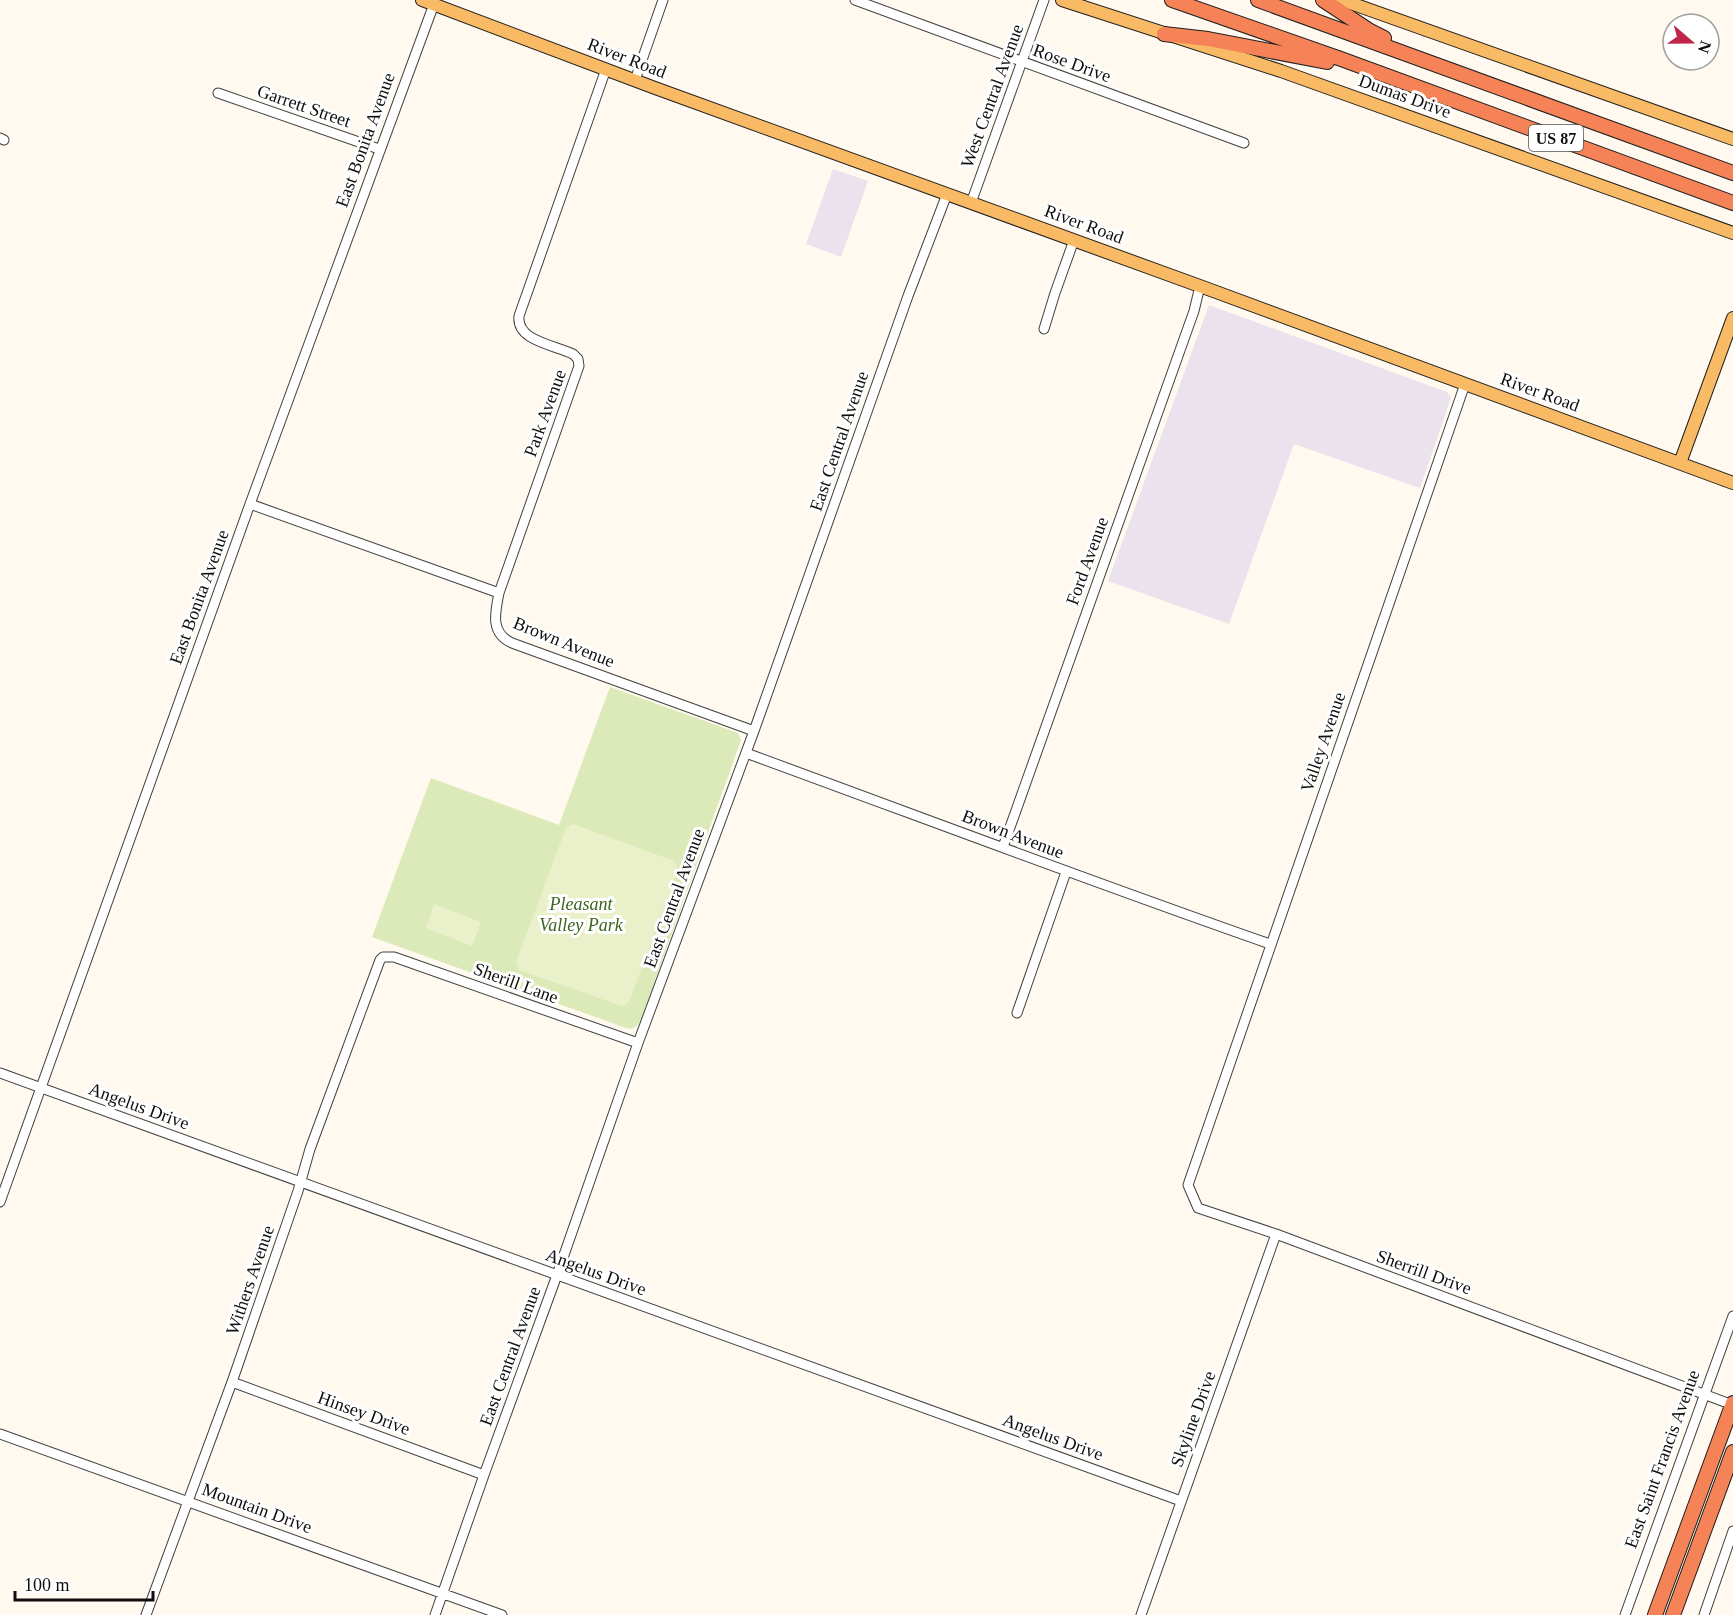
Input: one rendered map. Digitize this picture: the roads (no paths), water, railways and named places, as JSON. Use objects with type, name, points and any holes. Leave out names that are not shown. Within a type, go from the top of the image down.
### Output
[{"type":"highway","name":"US 87","points":[[1172,0],[1733,203]]},
{"type":"highway","name":"US 87","points":[[1258,0],[1729,170]]},
{"type":"highway","points":[[1323,0],[1370,31],[1470,78]]},
{"type":"highway","points":[[1164,34],[1208,39],[1379,73]]},
{"type":"highway","points":[[1655,1615],[1733,1404]]},
{"type":"highway","points":[[1673,1615],[1733,1452]]},
{"type":"main road","name":"Dumas Drive","points":[[1062,0],[1081,4],[1164,34],[1292,75],[1733,232]]},
{"type":"main road","points":[[1342,0],[1733,139]]},
{"type":"main road","name":"River Road","points":[[428,2],[1733,483]]},
{"type":"main road","points":[[1680,463],[1733,318]]},
{"type":"street","points":[[635,80],[663,0]]},
{"type":"street","name":"Rose Drive","points":[[855,0],[1244,143]]},
{"type":"street","name":"West Central Avenue","points":[[971,202],[1044,0]]},
{"type":"street","name":"East Bonita Avenue","points":[[0,1202],[379,149],[428,2]]},
{"type":"street","name":"Park Avenue","points":[[498,632],[495,623],[499,593],[579,366],[578,359],[573,354],[524,333],[519,325],[519,316],[606,69]]},
{"type":"street","name":"Garrett Street","points":[[218,93],[379,149]]},
{"type":"street","name":"East Central Avenue","points":[[435,1615],[638,1043],[746,753],[912,285],[947,194]]},
{"type":"street","points":[[1044,329],[1074,240]]},
{"type":"street","name":"Ford Avenue","points":[[1003,847],[1190,322],[1200,286]]},
{"type":"street","name":"Valley Avenue","points":[[1213,1111],[1465,384]]},
{"type":"street","name":"Brown Avenue","points":[[250,504],[499,593]]},
{"type":"street","name":"Brown Avenue","points":[[498,632],[512,643],[754,731]]},
{"type":"street","name":"Brown Avenue","points":[[746,753],[1066,872],[1270,944]]},
{"type":"street","points":[[1017,1013],[1066,872]]},
{"type":"street","name":"Sherill Lane","points":[[383,957],[394,957],[638,1043]]},
{"type":"street","name":"Withers Avenue","points":[[146,1615],[232,1382],[310,1149],[376,964],[383,957]]},
{"type":"street","name":"Angelus Drive","points":[[0,1073],[1181,1501]]},
{"type":"street","name":"Sherrill Drive","points":[[1213,1111],[1188,1185],[1198,1208],[1276,1234],[1733,1404]]},
{"type":"street","name":"Skyline Drive","points":[[1141,1615],[1276,1234]]},
{"type":"street","name":"East Saint Francis Avenue","points":[[1625,1615],[1733,1316]]},
{"type":"street","name":"Hinsey Drive","points":[[232,1382],[484,1475]]},
{"type":"street","name":"Mountain Drive","points":[[0,1434],[502,1615]]},
{"type":"street","points":[[1704,1615],[1733,1531]]},
{"type":"park label","name":"Pleasant Valley Park","points":[[581,914]]}]
